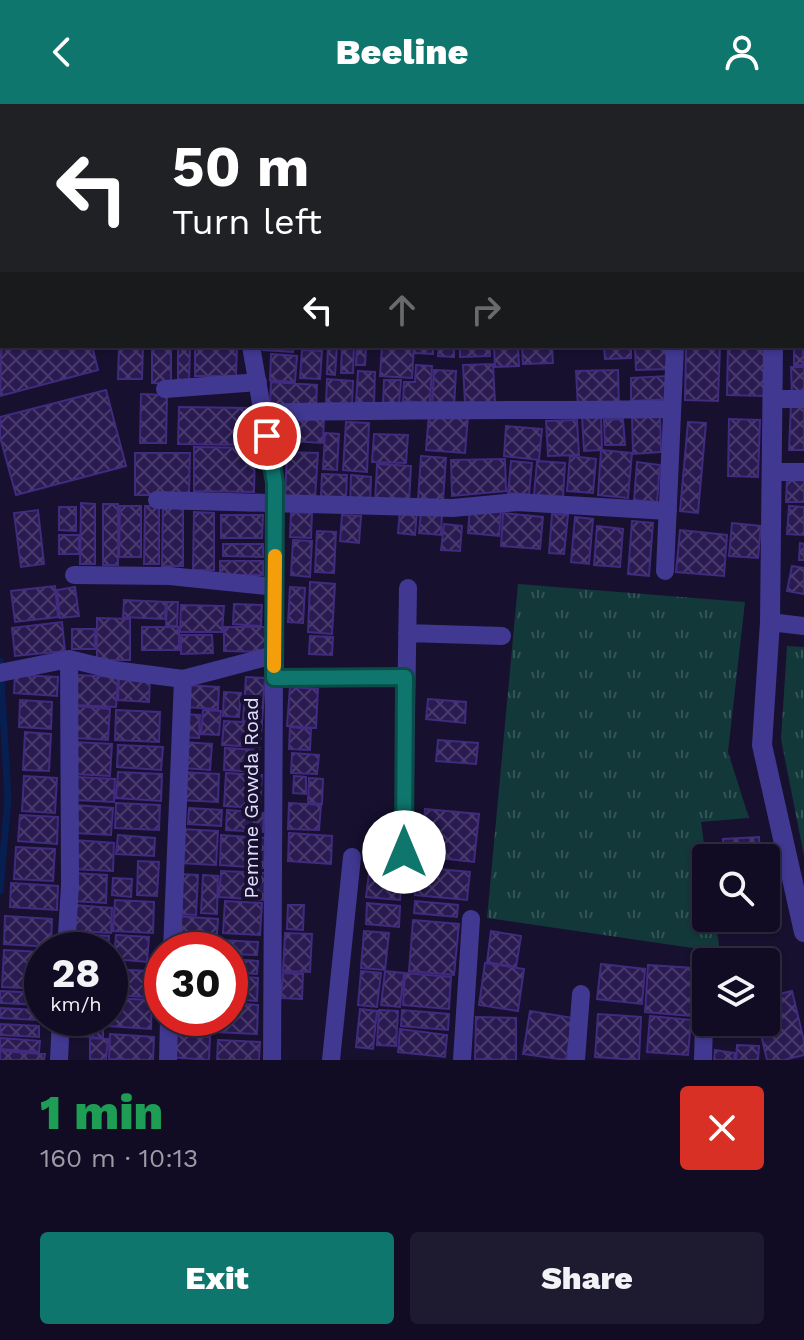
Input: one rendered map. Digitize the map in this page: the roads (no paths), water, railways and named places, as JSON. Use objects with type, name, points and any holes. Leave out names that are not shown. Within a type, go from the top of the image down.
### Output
[{"type":"street","name":"Pemme Gowda Road","points":[[251,348],[275,483],[272,1060]]},
{"type":"street","points":[[665,571],[675,348]]},
{"type":"street","points":[[773,348],[770,622],[762,745],[804,932]]},
{"type":"street","points":[[165,389],[258,382]]},
{"type":"street","points":[[773,399],[804,399]]},
{"type":"street","points":[[263,413],[412,409],[520,412],[672,409]]},
{"type":"street","points":[[773,472],[804,472]]},
{"type":"street","points":[[157,500],[453,508],[517,502],[668,511]]},
{"type":"street","points":[[74,575],[170,576],[275,587]]},
{"type":"street","points":[[404,852],[408,588]]},
{"type":"street","points":[[770,622],[804,626]]},
{"type":"street","points":[[407,633],[502,636]]},
{"type":"street","points":[[6,672],[69,659],[114,670],[183,679],[274,655]]},
{"type":"street","points":[[67,932],[70,885],[69,659]]},
{"type":"street","points":[[274,678],[405,677]]},
{"type":"street","points":[[173,932],[183,679]]},
{"type":"street","points":[[331,1060],[352,857]]},
{"type":"street","points":[[462,1060],[471,919]]},
{"type":"street","points":[[576,1060],[581,994]]},
{"type":"street","points":[[59,1060],[60,1036]]},
{"type":"street","points":[[168,1060],[169,1036]]},
{"type":"street","points":[[703,1060],[704,1036]]},
{"type":"waterway","points":[[0,661],[8,798],[0,891]]}]
